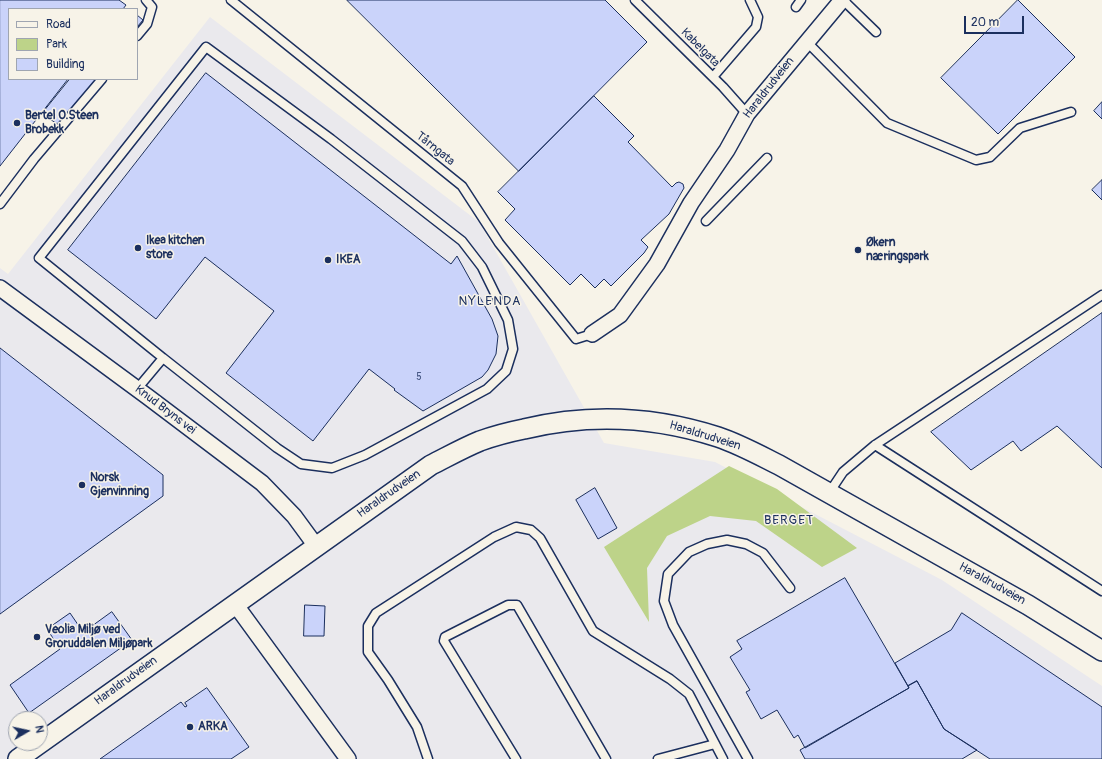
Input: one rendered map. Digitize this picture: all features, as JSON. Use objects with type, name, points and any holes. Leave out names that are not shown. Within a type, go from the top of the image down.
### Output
[{"type":"street","name":"Haraldrudveien","points":[[592,334],[620,316],[657,264],[691,203],[727,150],[747,114],[806,41],[842,0]]},
{"type":"street","name":"Knud Bryns vei","points":[[0,288],[262,483],[294,516],[316,546]]},
{"type":"street","name":"Haraldrudveien","points":[[18,759],[431,465],[481,441],[507,432],[562,421],[598,418],[660,422],[719,438],[749,450],[779,464],[828,493],[1028,604],[1102,651]]},
{"type":"street","points":[[235,604],[348,759]]},
{"type":"lane","points":[[138,35],[147,24],[152,7],[146,0]]},
{"type":"lane","name":"Tårngata","points":[[231,0],[462,186],[499,243],[576,339],[592,334]]},
{"type":"lane","name":"Kabelgata","points":[[635,0],[747,114]]},
{"type":"lane","points":[[712,77],[756,27],[758,17],[750,0]]},
{"type":"lane","points":[[842,0],[876,32]]},
{"type":"lane","points":[[806,41],[887,122],[976,160],[990,157],[1020,128],[1071,112]]},
{"type":"lane","points":[[206,47],[331,139],[462,240],[482,267],[508,320],[513,349],[506,372],[488,389],[365,455],[332,468],[301,464],[277,448],[163,358],[39,258],[206,47]]},
{"type":"lane","points":[[0,204],[34,159],[101,80]]},
{"type":"lane","points":[[706,221],[767,158]]},
{"type":"lane","points":[[828,493],[843,472],[875,446],[1102,295]]},
{"type":"lane","points":[[137,389],[163,358]]},
{"type":"lane","points":[[875,446],[1102,591]]},
{"type":"lane","points":[[428,759],[417,727],[388,680],[368,652],[368,626],[376,613],[494,537],[516,527],[531,530],[540,538],[593,631],[670,679],[689,694],[709,729],[723,759]]},
{"type":"lane","points":[[748,759],[673,625],[664,600],[668,574],[689,552],[707,544],[727,540],[746,544],[763,553],[790,588]]},
{"type":"lane","points":[[516,759],[444,641],[445,637],[512,604],[517,605],[606,759]]},
{"type":"lane","points":[[658,759],[715,744]]},
{"type":"shaded area","points":[[210,17],[479,222],[604,443],[715,462],[942,580],[1102,686],[1102,759],[0,759],[0,268],[8,274]]},
{"type":"green space","points":[[729,466],[777,489],[857,548],[822,567],[756,521],[710,516],[667,536],[647,568],[649,622],[604,547]]},
{"type":"building","name":"Bertel O.Steen Brobekk","points":[[0,0],[119,0],[126,5],[124,8],[8,8],[8,80],[67,80],[0,166]]},
{"type":"building","points":[[347,0],[605,0],[647,42],[519,171]]},
{"type":"building","points":[[1018,0],[1075,57],[998,134],[941,78]]},
{"type":"building","points":[[138,16],[143,20],[138,26]]},
{"type":"building","name":"IKEA","points":[[206,73],[451,264],[457,256],[492,319],[498,336],[496,354],[488,370],[482,377],[423,411],[394,390],[395,389],[369,369],[313,441],[226,373],[274,311],[205,257],[156,319],[68,250]]},
{"type":"building","points":[[69,80],[95,80],[59,125],[42,114]]},
{"type":"building","points":[[594,96],[634,136],[628,142],[672,187],[679,182],[683,184],[684,188],[669,214],[641,240],[648,247],[644,253],[611,286],[604,279],[595,288],[581,274],[570,285],[505,220],[515,209],[498,192]]},
{"type":"building","points":[[1102,102],[1102,119],[1094,111]]},
{"type":"building","points":[[1102,180],[1102,200],[1092,190]]},
{"type":"building","points":[[1102,313],[1102,468],[1057,426],[1021,451],[1013,441],[971,470],[931,432]]},
{"type":"building","name":"Norsk Gjenvinning","points":[[0,348],[163,475],[163,496],[0,614]]},
{"type":"building","points":[[595,488],[617,528],[598,539],[576,500]]},
{"type":"building","points":[[845,578],[909,688],[805,748],[798,735],[794,738],[777,710],[761,719],[746,692],[750,690],[730,657],[742,649],[737,641]]},
{"type":"building","points":[[305,605],[325,606],[324,636],[304,636]]},
{"type":"building","points":[[112,612],[132,640],[32,711],[28,711],[10,685],[60,649],[47,629],[70,613],[83,632]]},
{"type":"building","points":[[962,613],[1102,707],[1102,759],[990,759],[944,729],[917,681],[908,686],[895,663],[951,630]]},
{"type":"building","points":[[917,681],[944,729],[977,750],[962,759],[805,759],[800,750],[909,688],[908,686]]},
{"type":"building","name":"ARKA","points":[[207,688],[249,747],[231,759],[100,759],[181,702],[185,707],[187,706],[185,703]]},
{"type":"place","name":"Bertel O.Steen Brobekk","points":[[17,123]]},
{"type":"place","name":"Ikea kitchen store","points":[[138,248]]},
{"type":"place","name":"Økern næringspark","points":[[858,250]]},
{"type":"place","name":"IKEA","points":[[328,260]]},
{"type":"place","name":"Norsk Gjenvinning","points":[[82,485]]},
{"type":"place","name":"Veolia Miljø ved Groruddalen Miljøpark","points":[[37,637]]},
{"type":"place","name":"ARKA","points":[[190,727]]},
{"type":"district","name":"NYLENDA","points":[[490,302]]},
{"type":"district","name":"BERGET","points":[[789,521]]}]
